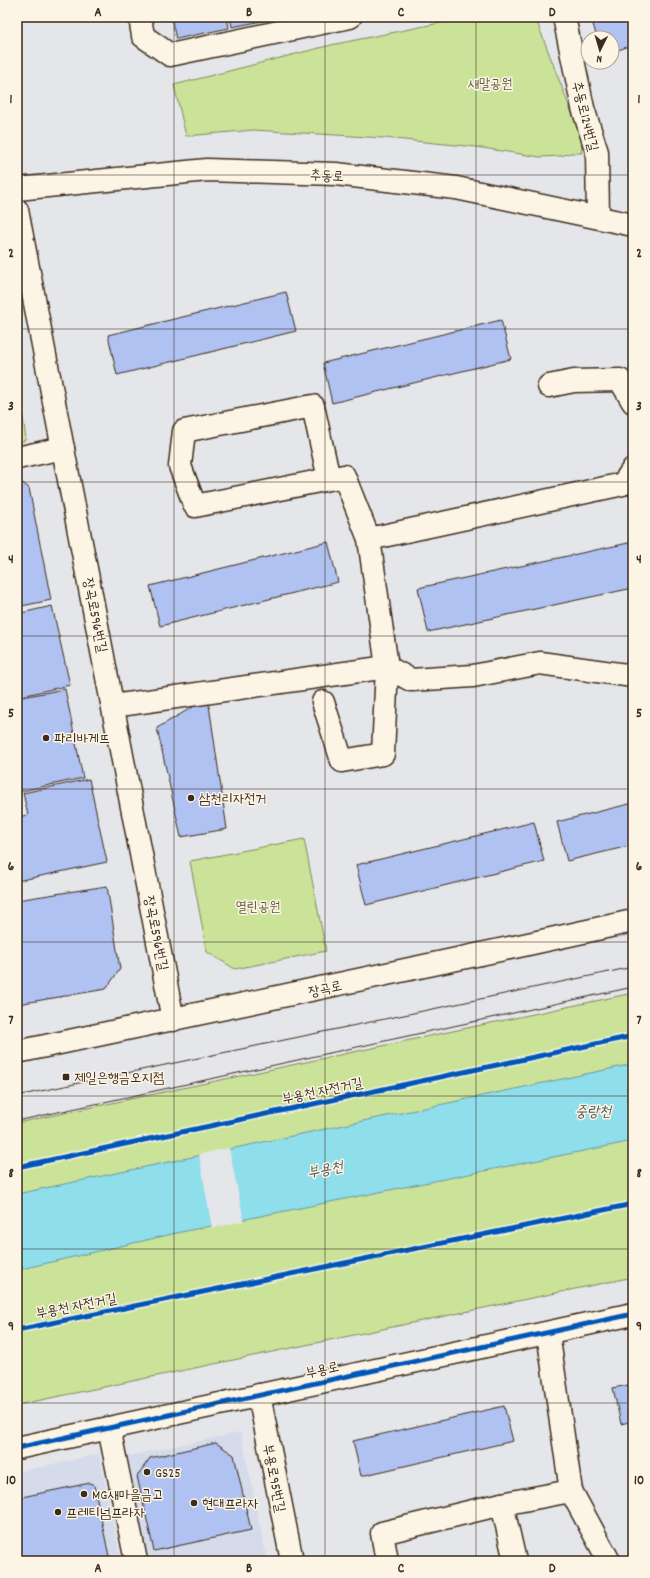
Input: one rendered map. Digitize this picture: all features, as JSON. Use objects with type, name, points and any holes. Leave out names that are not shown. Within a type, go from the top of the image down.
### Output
[{"type":"street","points":[[140,17],[143,36],[170,55],[350,17]]},
{"type":"street","name":"추동로124번길","points":[[564,17],[583,108],[597,152],[598,217]]},
{"type":"street","name":"추동로","points":[[17,189],[207,170],[336,174],[456,188],[633,224]]},
{"type":"street","name":"장곡로596번길","points":[[17,210],[173,1020]]},
{"type":"street","points":[[549,386],[574,381],[620,380],[633,402]]},
{"type":"street","points":[[323,702],[342,760],[383,754],[387,667],[369,538],[344,476],[195,506],[180,466],[184,431],[314,406],[329,479]]},
{"type":"street","points":[[17,458],[64,448]]},
{"type":"street","points":[[369,538],[623,484],[633,469]]},
{"type":"street","points":[[113,706],[387,667],[411,680],[473,676],[540,663],[633,676]]},
{"type":"street","name":"장곡로","points":[[17,1052],[633,921]]},
{"type":"street","name":"부용로","points":[[17,1448],[633,1314]]},
{"type":"street","points":[[548,1333],[571,1491],[609,1561]]},
{"type":"street","name":"부용로95번길","points":[[259,1395],[292,1561]]},
{"type":"street","points":[[109,1428],[136,1561]]},
{"type":"street","points":[[387,1561],[382,1533],[502,1504],[571,1491]]},
{"type":"street","points":[[502,1504],[515,1561]]},
{"type":"shaded area","name":"현대프라자","points":[[241,1432],[267,1561],[148,1561],[128,1456]]},
{"type":"shaded area","name":"프레티넘프라자","points":[[99,1454],[121,1561],[17,1561],[17,1472]]},
{"type":"green space","name":"새말공원","points":[[469,17],[535,17],[581,137],[582,153],[540,157],[476,147],[384,138],[254,130],[186,136],[174,85],[331,45]]},
{"type":"green space","points":[[17,376],[26,439],[17,445]]},
{"type":"green space","name":"열린공원","points":[[304,839],[326,951],[235,969],[207,952],[190,861]]},
{"type":"green space","points":[[633,993],[633,1277],[17,1405],[17,1123]]},
{"type":"water","name":"중랑천","points":[[633,1064],[633,1141],[181,1232],[17,1270],[17,1194]]},
{"type":"pier","points":[[229,1148],[244,1221],[212,1228],[199,1154]]},
{"type":"building","points":[[171,17],[227,17],[229,28],[176,39]]},
{"type":"building","points":[[230,17],[282,17],[232,27]]},
{"type":"building","points":[[591,17],[633,17],[633,45],[620,49],[620,30],[595,30]]},
{"type":"building","points":[[286,292],[296,331],[117,375],[108,335]]},
{"type":"building","points":[[501,320],[511,359],[332,403],[323,363]]},
{"type":"building","points":[[17,479],[29,488],[51,600],[17,607]]},
{"type":"building","points":[[328,542],[338,582],[160,626],[150,586]]},
{"type":"building","points":[[633,542],[633,588],[428,632],[418,588]]},
{"type":"building","points":[[52,606],[70,685],[17,697],[17,614]]},
{"type":"building","name":"파리바게뜨","points":[[65,689],[83,778],[17,792],[17,698]]},
{"type":"building","points":[[208,698],[227,829],[181,837],[157,728]]},
{"type":"building","points":[[89,779],[107,862],[17,881],[17,817],[28,815],[23,793]]},
{"type":"building","points":[[633,803],[633,845],[567,861],[557,822]]},
{"type":"building","points":[[534,822],[544,861],[366,905],[356,865]]},
{"type":"building","points":[[107,886],[120,969],[106,989],[18,1004],[17,900]]},
{"type":"building","points":[[633,1384],[633,1421],[621,1424],[613,1388]]},
{"type":"building","points":[[504,1406],[513,1441],[361,1476],[353,1441]]},
{"type":"building","name":"현대프라자","points":[[216,1443],[234,1455],[251,1530],[154,1551],[137,1476],[150,1458]]},
{"type":"building","name":"프레티넘프라자","points":[[90,1483],[94,1485],[110,1561],[17,1561],[17,1498]]},
{"type":"tram line","points":[[17,1096],[633,967]]},
{"type":"tram line","points":[[17,1121],[633,987]]},
{"type":"cycle path","name":"부용천 자전거길","points":[[17,1167],[633,1036]]},
{"type":"cycle path","name":"부용천 자전거길","points":[[17,1330],[633,1204]]},
{"type":"cycle path","points":[[17,1448],[633,1314]]},
{"type":"place","name":"파리바게뜨","points":[[46,738]]},
{"type":"place","name":"삼천리자전거","points":[[191,798]]},
{"type":"place","name":"제일은행금오지점","points":[[66,1077]]},
{"type":"place","name":"GS25","points":[[147,1472]]},
{"type":"place","name":"MG새마을금고","points":[[84,1494]]},
{"type":"place","name":"현대프라자","points":[[194,1503]]},
{"type":"place","name":"프레티넘프라자","points":[[58,1512]]},
{"type":"water label","name":"부용천","points":[[325,1169]]}]
